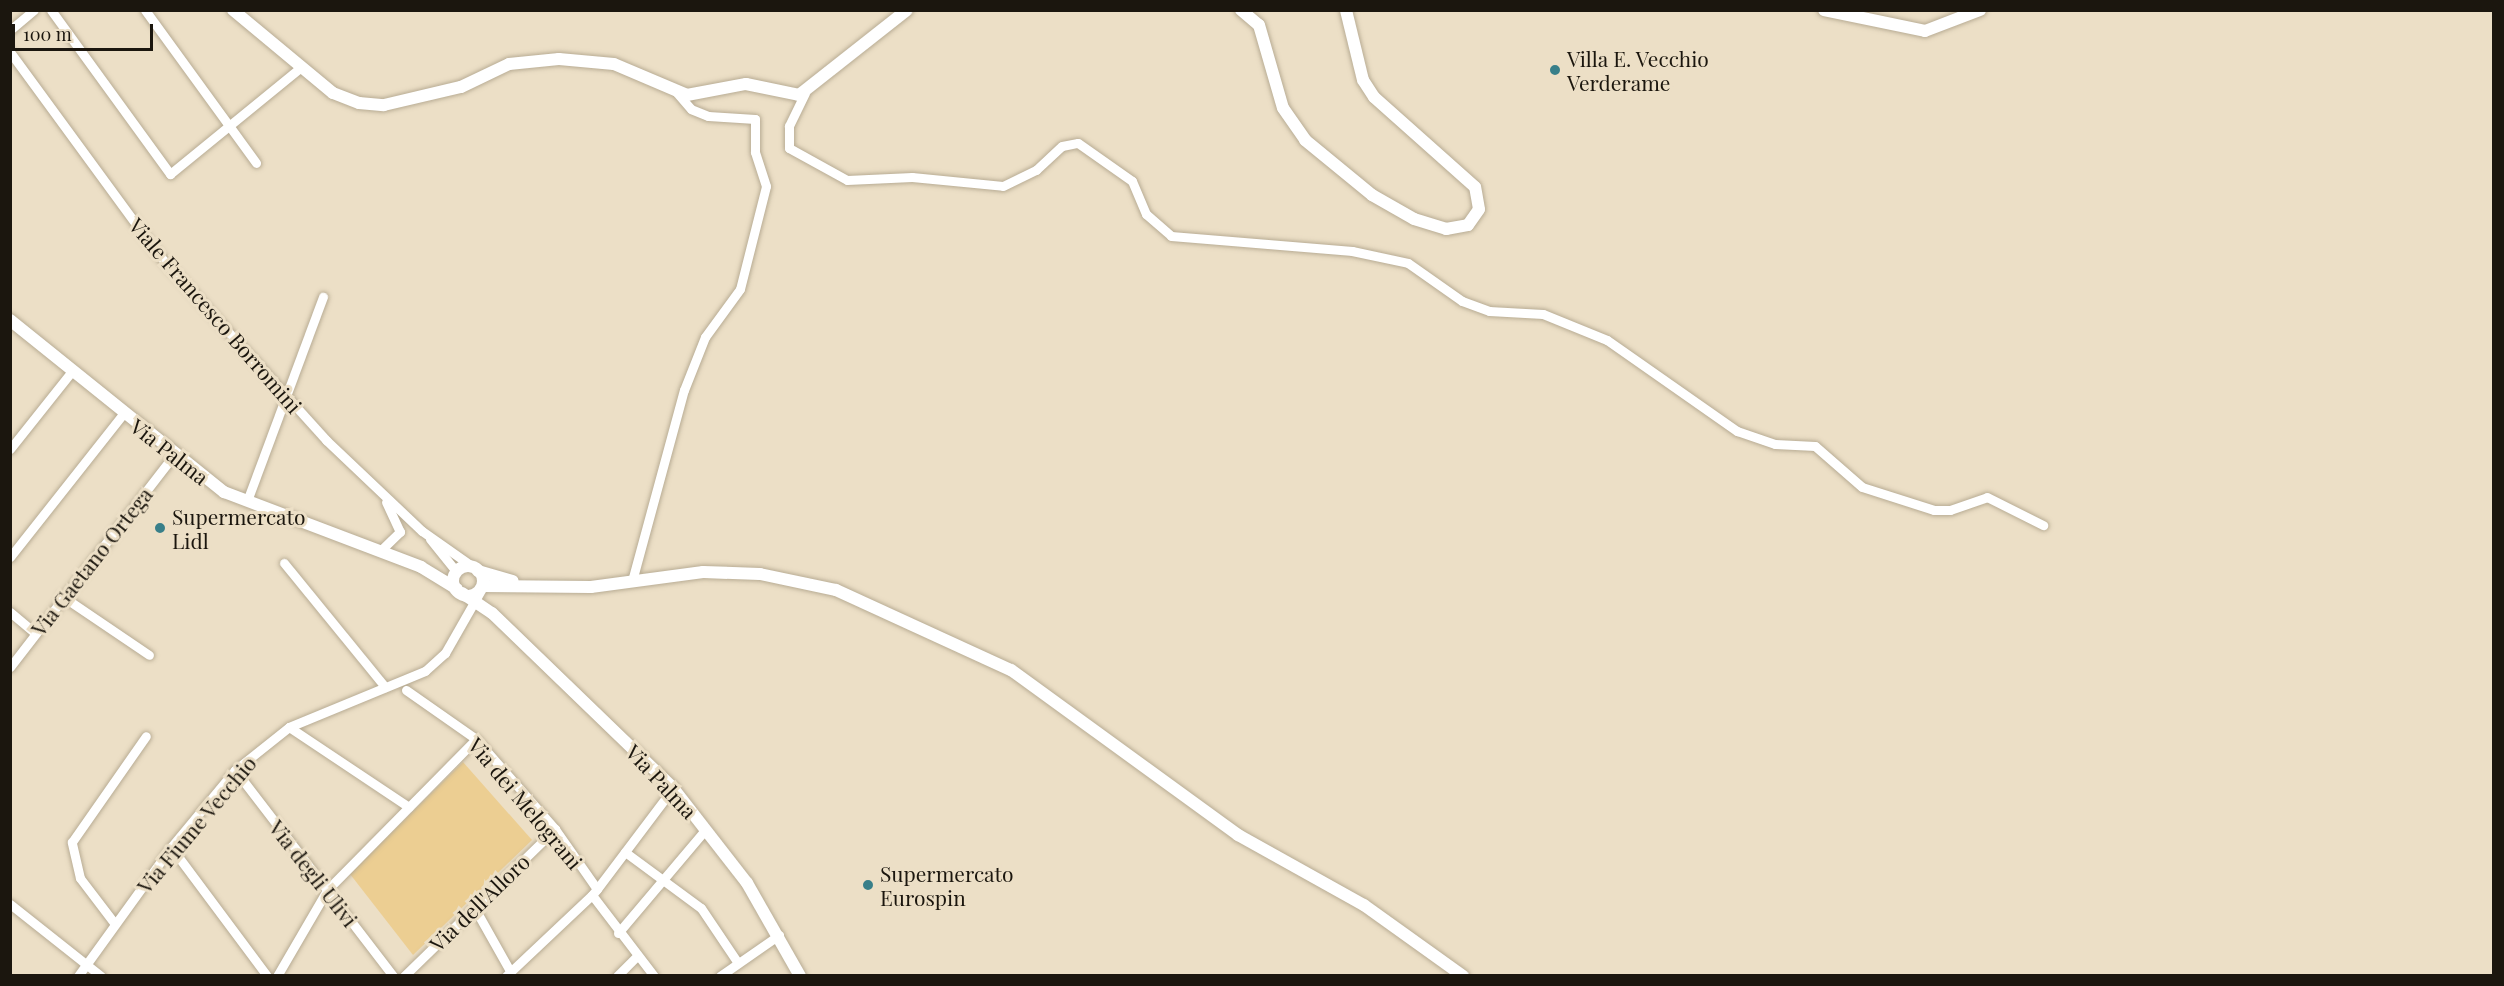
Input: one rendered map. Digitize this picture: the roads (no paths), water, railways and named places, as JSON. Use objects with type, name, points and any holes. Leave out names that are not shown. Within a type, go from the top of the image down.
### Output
[{"type":"street","points":[[10,30],[34,10]]},
{"type":"street","points":[[51,10],[170,174],[229,126],[296,65]]},
{"type":"street","points":[[145,10],[256,163]]},
{"type":"street","points":[[233,10],[296,65],[333,93],[370,105],[432,96],[509,64],[559,59],[614,64],[676,92],[698,94],[746,84],[805,93]]},
{"type":"street","points":[[907,10],[805,93],[789,126],[789,148],[847,180],[912,177],[1003,186],[1036,171],[1062,146],[1078,143],[1132,181],[1146,214],[1171,236],[1352,251],[1408,263],[1462,301],[1489,311],[1543,314],[1607,340],[1737,431],[1775,444],[1815,446],[1862,487],[1934,510],[1950,510],[1987,497],[2043,525]]},
{"type":"street","points":[[1241,10],[1259,25],[1283,108],[1305,140],[1372,195],[1407,215],[1440,228],[1468,225],[1479,209],[1475,187],[1374,97],[1364,80],[1346,10]]},
{"type":"street","points":[[1824,10],[1925,31],[1980,10]]},
{"type":"street","name":"Viale Francesco Borromini","points":[[10,52],[158,254],[286,397],[382,495],[423,531]]},
{"type":"street","points":[[632,581],[684,390],[705,337],[740,290],[766,186],[755,152],[755,119],[708,116],[691,109],[676,92]]},
{"type":"street","points":[[247,501],[323,297]]},
{"type":"street","name":"Via Palma","points":[[10,320],[173,456],[224,492],[421,567]]},
{"type":"street","points":[[10,449],[72,371]]},
{"type":"street","points":[[10,557],[123,414]]},
{"type":"street","name":"Via Gaetano Ortega","points":[[10,667],[62,596],[173,456]]},
{"type":"street","points":[[380,551],[400,532],[382,495]]},
{"type":"street","points":[[423,531],[477,570],[525,585]]},
{"type":"street","points":[[423,531],[455,571],[464,624],[480,613],[492,613]]},
{"type":"street","points":[[284,563],[384,687]]},
{"type":"street","points":[[421,567],[460,592],[481,592],[525,585],[591,587],[703,572],[801,580],[930,630],[1011,670],[1238,836],[1295,864],[1442,956],[1463,975]]},
{"type":"street","points":[[421,567],[455,571],[477,570]]},
{"type":"street","points":[[477,570],[481,592],[492,613]]},
{"type":"street","points":[[481,592],[492,613]]},
{"type":"street","name":"Via Fiume Vecchio","points":[[78,975],[171,847],[236,770],[289,728],[425,671],[464,624],[481,592]]},
{"type":"street","points":[[62,596],[149,656]]},
{"type":"street","points":[[10,612],[35,633]]},
{"type":"street","name":"Via Palma","points":[[492,613],[673,788],[706,829],[779,934],[800,975]]},
{"type":"street","name":"Via dei Melograni","points":[[406,690],[476,739],[555,829],[618,933],[636,957],[654,975]]},
{"type":"street","points":[[289,728],[409,807]]},
{"type":"street","points":[[115,924],[80,878],[72,842],[146,736]]},
{"type":"street","points":[[277,975],[327,890],[476,739]]},
{"type":"street","name":"Via degli Ulivi","points":[[236,770],[393,975]]},
{"type":"street","points":[[474,907],[508,973],[595,892],[673,788]]},
{"type":"street","name":"Via dell'Alloro","points":[[404,975],[555,829]]},
{"type":"street","points":[[618,933],[665,881],[706,829]]},
{"type":"street","points":[[171,847],[267,975]]},
{"type":"street","points":[[625,852],[701,908],[738,963]]},
{"type":"street","points":[[10,904],[88,962],[101,975]]},
{"type":"street","points":[[720,975],[779,934]]},
{"type":"street","points":[[617,975],[636,957]]},
{"type":"place","name":"Villa E. Vecchio Verderame","points":[[1555,70]]},
{"type":"place","name":"Supermercato Lidl","points":[[160,528]]},
{"type":"place","name":"Supermercato Eurospin","points":[[868,885]]}]
